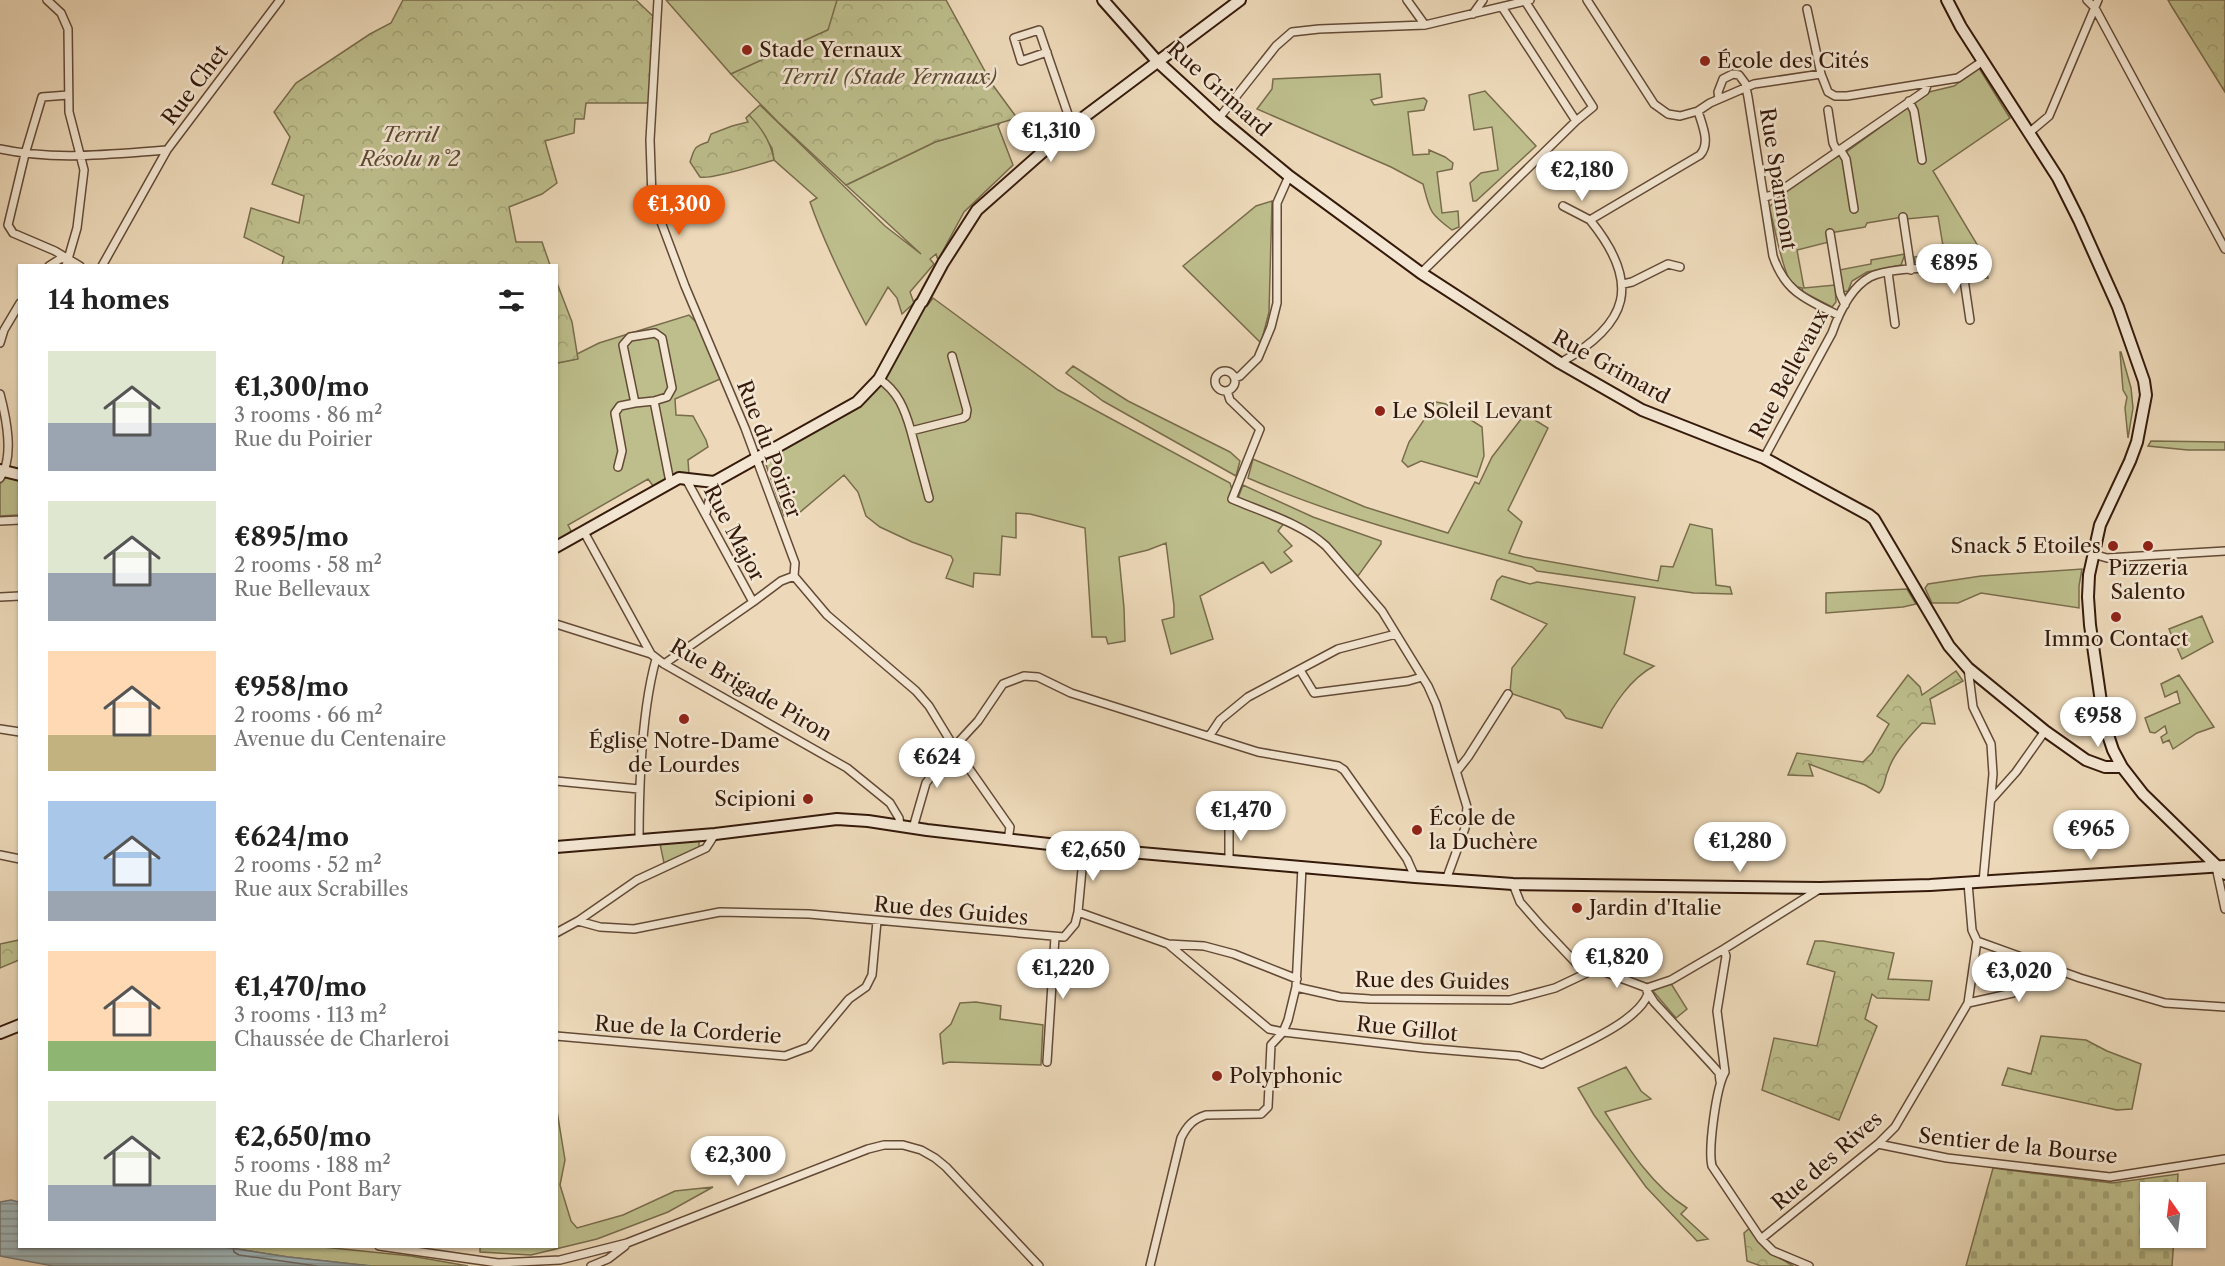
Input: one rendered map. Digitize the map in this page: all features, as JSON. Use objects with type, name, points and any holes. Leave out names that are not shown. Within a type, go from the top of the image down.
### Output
[{"type":"main road","name":"Rue Grimard","points":[[1103,0],[1157,61],[1219,118],[1289,176],[1421,273],[1560,363],[1642,410],[1764,458],[1874,519],[1949,646],[1968,668],[2045,731],[2086,760],[2105,767],[2122,766]]},
{"type":"main road","points":[[558,546],[679,478],[714,483],[857,402],[879,379],[943,263],[977,210],[1072,126],[1240,0]]},
{"type":"main road","points":[[1947,0],[1954,16],[2058,178],[2095,253],[2118,307],[2145,389],[2144,407],[2135,448],[2100,525],[2093,554],[2088,597],[2099,693],[2104,723],[2113,750],[2122,766],[2143,794],[2222,869]]},
{"type":"main road","points":[[1,473],[18,475]]},
{"type":"main road","points":[[558,847],[715,834],[837,819],[1084,848],[1513,884],[1820,888],[1968,883],[2222,869]]},
{"type":"main road","points":[[0,1033],[18,1026]]},
{"type":"street","points":[[46,0],[61,13],[68,29],[69,112],[84,170],[77,228],[67,262]]},
{"type":"street","name":"Rue Chet","points":[[0,148],[25,154],[81,156],[167,150],[280,0]]},
{"type":"street","name":"Rue du Poirier","points":[[658,0],[650,140],[652,198],[795,563],[794,576]]},
{"type":"street","points":[[1407,0],[1425,25]]},
{"type":"street","points":[[1473,14],[1483,0]]},
{"type":"street","points":[[1587,0],[1659,109],[1668,114],[1680,116],[1698,111],[1754,84],[1821,74]]},
{"type":"street","points":[[2087,0],[2095,8],[2225,249]]},
{"type":"street","points":[[2030,132],[2049,116],[2098,0]]},
{"type":"street","points":[[1219,118],[1276,46],[1292,32],[1425,25],[1528,1],[1593,107],[1421,273]]},
{"type":"street","points":[[1502,7],[1576,121]]},
{"type":"street","points":[[1807,9],[1825,89],[1839,96],[1958,78],[1983,61]]},
{"type":"street","points":[[1047,52],[1021,61],[1014,38],[1039,30],[1047,52],[1072,126]]},
{"type":"street","points":[[1719,99],[1718,92],[1721,82],[1733,74],[1739,75],[1746,89]]},
{"type":"street","points":[[1765,197],[1776,194],[1925,91],[1928,83]]},
{"type":"street","name":"Rue Sparmont","points":[[1746,89],[1773,256],[1778,271],[1790,287],[1805,299],[1838,315]]},
{"type":"street","points":[[67,262],[13,233],[8,225],[42,97],[68,95]]},
{"type":"street","points":[[1909,101],[1914,111],[1922,160]]},
{"type":"street","points":[[1828,110],[1833,143],[1846,159],[1854,209]]},
{"type":"street","points":[[1590,220],[1700,155],[1706,149],[1698,111]]},
{"type":"street","points":[[103,264],[167,150]]},
{"type":"street","points":[[1235,378],[1227,371],[1221,372],[1217,377],[1217,386],[1227,391],[1233,387],[1235,378],[1249,369],[1258,358],[1271,327],[1277,303],[1276,203],[1289,176]]},
{"type":"street","points":[[1560,363],[1582,350],[1603,333],[1615,313],[1623,284],[1619,266],[1611,248],[1590,220],[1563,206]]},
{"type":"street","points":[[1903,216],[1911,270]]},
{"type":"street","name":"Rue Bellevaux","points":[[1830,233],[1840,294],[1845,305]]},
{"type":"street","points":[[1966,257],[1962,266],[1970,320]]},
{"type":"street","points":[[52,264],[60,259],[67,262]]},
{"type":"street","points":[[1623,284],[1668,264],[1680,267]]},
{"type":"street","name":"Rue Bellevaux","points":[[1764,458],[1832,333],[1838,315],[1863,282],[1874,275],[1888,272],[1962,266]]},
{"type":"street","points":[[1888,272],[1895,324]]},
{"type":"street","points":[[0,343],[4,330],[18,306]]},
{"type":"street","points":[[618,467],[622,451],[615,413],[620,406],[667,397],[672,388],[662,338],[655,333],[630,337],[624,342],[634,403]]},
{"type":"street","points":[[911,430],[966,416],[966,406],[952,356]]},
{"type":"street","points":[[879,379],[892,390],[903,405],[929,498]]},
{"type":"street","points":[[1227,391],[1230,400],[1260,429],[1232,499],[1319,539],[1378,607],[1428,686],[1436,704],[1467,807],[1465,828],[1446,880]]},
{"type":"street","points":[[0,394],[8,437],[1,473]]},
{"type":"street","points":[[654,401],[670,482]]},
{"type":"street","name":"Rue Major","points":[[686,479],[753,602]]},
{"type":"street","points":[[706,513],[714,483]]},
{"type":"street","points":[[0,521],[18,520]]},
{"type":"street","points":[[584,532],[653,657],[639,789],[639,841]]},
{"type":"street","points":[[2093,554],[2107,558],[2225,551]]},
{"type":"street","points":[[664,664],[781,581],[794,576],[827,615],[916,691],[1010,827],[1008,840]]},
{"type":"street","points":[[0,597],[18,596]]},
{"type":"street","name":"Rue Brigade Piron","points":[[558,625],[653,657],[847,768],[890,804],[899,818],[900,825]]},
{"type":"street","points":[[1210,735],[1220,720],[1248,697],[1338,649],[1396,634]]},
{"type":"street","points":[[1968,668],[1973,707],[1991,744],[1993,774],[1983,882]]},
{"type":"street","points":[[1300,670],[1314,693],[1408,681],[1422,677]]},
{"type":"street","points":[[913,828],[926,783],[978,721],[1003,684],[1016,678],[1032,676],[1071,693],[1258,752],[1338,766],[1344,770],[1407,859],[1415,877]]},
{"type":"street","points":[[1457,771],[1508,694]]},
{"type":"street","points":[[0,729],[18,732]]},
{"type":"street","points":[[1991,801],[2016,772],[2045,731]]},
{"type":"street","points":[[558,781],[639,789]]},
{"type":"street","points":[[1229,824],[1229,860]]},
{"type":"street","points":[[558,932],[579,921],[637,880],[706,848],[715,834]]},
{"type":"street","points":[[1084,848],[1078,912],[1168,944],[1203,946],[1234,954],[1297,979]]},
{"type":"street","points":[[0,855],[18,859]]},
{"type":"street","points":[[1150,1266],[1181,1138],[1190,1124],[1198,1118],[1224,1114],[1261,1114],[1268,1107],[1271,1045],[1283,1032],[1296,987],[1302,867]]},
{"type":"street","points":[[2222,869],[2225,909]]},
{"type":"street","points":[[1968,883],[1972,930],[1977,941],[2080,978],[2165,1002],[2225,1006]]},
{"type":"street","points":[[1513,884],[1520,902],[1576,963],[1591,971],[1602,971],[1647,991],[1719,1073],[1720,1081],[1711,1151],[1712,1166],[1761,1239],[1773,1251],[1809,1266]]},
{"type":"street","points":[[1647,991],[1671,980],[1724,949],[1820,888]]},
{"type":"street","name":"Rue des Guides","points":[[579,921],[600,927],[634,929],[720,912],[809,914],[1064,937],[1075,924],[1078,912]]},
{"type":"street","name":"Rue de la Corderie","points":[[558,1036],[785,1056],[809,1047],[849,999],[866,987],[872,975],[878,921]]},
{"type":"street","points":[[1047,1062],[1055,937]]},
{"type":"street","name":"Rue des Rives","points":[[1761,1239],[1878,1144],[1895,1127],[1968,1003],[1977,941]]},
{"type":"street","name":"Rue Gillot","points":[[1168,944],[1269,1029],[1423,1048],[1519,1056],[1542,1064],[1621,1023],[1644,1004],[1647,991]]},
{"type":"street","points":[[1720,1081],[1725,1072],[1725,1064],[1717,1011],[1726,956],[1724,949]]},
{"type":"street","points":[[1968,1003],[2013,993],[2015,956]]},
{"type":"street","name":"Rue des Guides","points":[[1296,987],[1340,997],[1370,999],[1510,1000],[1556,988],[1591,971]]},
{"type":"street","name":"Sentier de la Bourse","points":[[1878,1144],[1947,1158],[2110,1177],[2225,1159]]},
{"type":"street","points":[[391,1248],[471,1261],[515,1263],[560,1260],[627,1243],[868,1149],[884,1145],[903,1145],[921,1150],[946,1167],[1039,1266]]},
{"type":"street","points":[[591,1266],[608,1259],[627,1243]]},
{"type":"green space","name":"Terril Résolu n°2","points":[[403,0],[636,0],[656,19],[652,103],[586,103],[584,119],[575,119],[574,133],[545,141],[557,183],[542,194],[509,207],[516,242],[542,242],[550,264],[282,264],[284,257],[244,237],[251,208],[299,223],[304,196],[272,184],[290,137],[274,112],[296,83],[370,34],[391,23]]},
{"type":"green space","name":"Stade Yernaux","points":[[666,0],[846,0],[828,30],[731,74]]},
{"type":"green space","name":"Terril (Stade Yernaux)","points":[[837,0],[946,0],[992,84],[1017,118],[935,142],[846,185],[778,122],[731,74],[828,30]]},
{"type":"green space","points":[[2168,0],[2225,0],[2225,92],[2172,7]]},
{"type":"green space","points":[[1979,68],[2010,118],[1933,171],[1978,246],[1988,278],[1967,280],[1969,271],[1975,268],[1971,250],[1951,253],[1927,264],[1915,262],[1914,257],[1944,252],[1938,216],[1906,219],[1903,217],[1867,223],[1865,227],[1830,233],[1829,242],[1797,250],[1804,288],[1835,285],[1836,302],[1832,307],[1803,292],[1802,288],[1796,287],[1790,281],[1784,266],[1769,207],[1802,176],[1846,152],[1929,92],[1954,86]]},
{"type":"green space","points":[[1380,74],[1382,97],[1371,100],[1374,105],[1424,98],[1427,101],[1424,110],[1408,112],[1413,155],[1429,154],[1429,150],[1453,163],[1452,169],[1437,172],[1442,213],[1458,211],[1459,227],[1452,230],[1435,215],[1429,206],[1423,184],[1391,167],[1257,109],[1272,89],[1273,79]]},
{"type":"green space","points":[[1485,91],[1536,146],[1476,201],[1473,201],[1470,183],[1481,173],[1498,170],[1492,127],[1474,130],[1469,95]]},
{"type":"green space","points":[[760,105],[885,226],[921,254],[846,185],[935,142],[1000,123],[998,126],[1013,165],[964,212],[938,260],[936,254],[930,259],[934,264],[910,292],[914,303],[902,314],[897,298],[888,287],[866,325],[816,218],[810,202],[817,198],[774,160],[772,148],[749,115]]},
{"type":"green space","points":[[749,115],[765,136],[774,160],[725,174],[700,177],[690,162],[695,149],[708,142],[711,134],[748,122],[746,118]]},
{"type":"green space","points":[[1272,201],[1269,312],[1261,343],[1183,266],[1256,206]]},
{"type":"green space","points":[[1905,254],[1901,265],[1867,272],[1852,281],[1848,291],[1842,292],[1839,270],[1871,264],[1871,260]]},
{"type":"green space","points":[[558,286],[572,322],[578,359],[558,363]]},
{"type":"green space","points":[[933,298],[1058,390],[1230,483],[1235,500],[1243,485],[1313,517],[1381,541],[1381,544],[1358,576],[1324,540],[1285,522],[1278,531],[1292,546],[1284,552],[1292,561],[1271,573],[1263,562],[1200,596],[1213,639],[1171,654],[1162,620],[1174,617],[1166,543],[1119,557],[1125,641],[1108,644],[1106,637],[1092,637],[1085,528],[1030,514],[1016,513],[1016,538],[1002,536],[1000,575],[974,573],[973,587],[946,578],[953,560],[951,556],[880,527],[866,516],[858,492],[844,475],[799,513],[784,516],[764,459],[872,390],[925,305],[927,306]]},
{"type":"green space","points":[[689,315],[698,324],[720,379],[675,399],[676,415],[693,416],[708,447],[688,460],[689,475],[654,487],[648,479],[568,525],[571,531],[558,540],[558,363],[577,359],[577,354],[599,343]]},
{"type":"green space","points":[[2120,352],[2131,388],[2133,408],[2128,438],[2125,408],[2127,397],[2123,390]]},
{"type":"green space","points":[[1073,366],[1128,401],[1230,452],[1240,461],[1236,476],[1103,401],[1066,373]]},
{"type":"green space","points":[[1436,402],[1446,404],[1482,427],[1484,456],[1477,477],[1421,461],[1408,467],[1402,461],[1409,442]]},
{"type":"green space","points":[[1525,414],[1548,428],[1508,510],[1522,522],[1509,553],[1658,581],[1661,566],[1673,567],[1690,524],[1712,529],[1716,585],[1730,587],[1732,594],[1694,593],[1537,571],[1532,567],[1353,517],[1248,478],[1253,459],[1365,507],[1448,533],[1475,482],[1479,484],[1492,457]]},
{"type":"green space","points":[[2151,441],[2225,442],[2225,450],[2188,450],[2148,446]]},
{"type":"green space","points":[[8,475],[18,477],[18,515],[0,516],[0,484]]},
{"type":"green space","points":[[2082,569],[2079,608],[1981,593],[1958,603],[1932,603],[1925,588],[1928,584],[1981,576]]},
{"type":"green space","points":[[1502,576],[1530,584],[1537,582],[1635,597],[1624,654],[1654,666],[1624,693],[1602,728],[1566,718],[1560,710],[1510,693],[1512,668],[1547,624],[1491,599],[1497,581]]},
{"type":"green space","points":[[1907,589],[1916,604],[1826,613],[1826,593]]},
{"type":"green space","points":[[2202,616],[2213,642],[2182,659],[2169,629]]},
{"type":"green space","points":[[1956,671],[1963,681],[1930,699],[1935,724],[1922,723],[1907,739],[1894,758],[1879,793],[1865,785],[1809,764],[1813,776],[1788,775],[1797,753],[1863,762],[1872,753],[1889,724],[1877,716],[1908,675],[1920,687],[1922,695]]},
{"type":"green space","points":[[2179,675],[2214,727],[2197,733],[2173,749],[2169,740],[2163,743],[2161,737],[2167,733],[2165,726],[2155,733],[2150,732],[2145,718],[2180,703],[2177,691],[2165,697],[2161,684]]},
{"type":"green space","points":[[699,841],[699,849],[664,863],[660,844]]},
{"type":"green space","points":[[18,940],[18,960],[0,968],[0,944]]},
{"type":"green space","points":[[1815,941],[1894,953],[1888,979],[1932,981],[1929,1000],[1877,998],[1872,994],[1865,1019],[1877,1026],[1839,1120],[1762,1090],[1774,1038],[1817,1046],[1835,972],[1807,964]]},
{"type":"green space","points":[[1670,982],[1687,1009],[1676,1018],[1653,991]]},
{"type":"green space","points":[[976,1002],[1001,1006],[1000,1019],[1043,1025],[1041,1065],[949,1062],[943,1064],[940,1034],[951,1024],[960,1003]]},
{"type":"green space","points":[[2041,1036],[2086,1040],[2141,1064],[2132,1109],[2117,1110],[2002,1085],[2008,1068],[2031,1074]]},
{"type":"green space","points":[[1626,1067],[1641,1091],[1651,1099],[1605,1112],[1651,1176],[1674,1199],[1687,1208],[1681,1214],[1708,1239],[1697,1241],[1646,1187],[1594,1115],[1578,1088]]},
{"type":"green space","points":[[558,1117],[565,1160],[560,1185],[571,1221],[577,1228],[623,1215],[675,1191],[713,1187],[668,1212],[597,1239],[531,1255],[480,1252],[480,1248],[558,1248]]},
{"type":"green space","points":[[1993,1168],[2112,1183],[2178,1174],[2178,1182],[2140,1182],[2140,1248],[2173,1248],[2172,1266],[1966,1266]]},
{"type":"green space","points":[[1751,1227],[1764,1248],[1793,1266],[1761,1266],[1747,1261],[1744,1233]]},
{"type":"green space","points":[[230,1248],[333,1248],[411,1256],[468,1266],[371,1266]]},
{"type":"water","points":[[11,1200],[18,1202],[18,1248],[230,1248],[371,1266],[53,1266],[0,1256],[0,1202]]},
{"type":"place","name":"Stade Yernaux","points":[[747,50]]},
{"type":"place","name":"École des Cités","points":[[1705,61]]},
{"type":"place","name":"Le Soleil Levant","points":[[1380,411]]},
{"type":"place","name":"Snack 5 Etoiles","points":[[2113,546]]},
{"type":"place","name":"Pizzeria Salento","points":[[2148,546]]},
{"type":"place","name":"Immo Contact","points":[[2116,617]]},
{"type":"place","name":"Église Notre-Dame de Lourdes","points":[[684,719]]},
{"type":"place","name":"Scipioni","points":[[808,799]]},
{"type":"place","name":"École de la Duchère","points":[[1417,830]]},
{"type":"place","name":"Jardin d'Italie","points":[[1577,908]]},
{"type":"place","name":"Polyphonic","points":[[1217,1076]]}]
